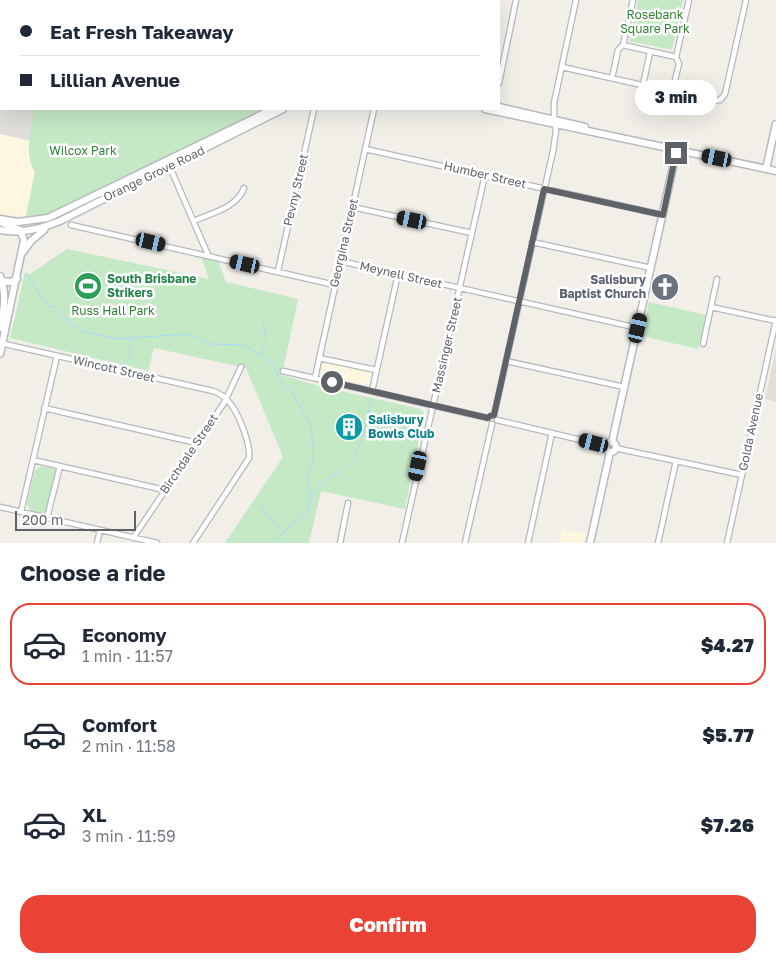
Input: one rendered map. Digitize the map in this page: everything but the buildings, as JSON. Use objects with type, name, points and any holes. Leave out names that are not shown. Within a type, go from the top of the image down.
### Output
[{"type":"main road","name":"Orange Grove Road","points":[[0,230],[22,232],[45,227],[271,110]]},
{"type":"main road","name":"Orange Grove Road","points":[[0,221],[26,221],[48,218],[281,110]]},
{"type":"main road","points":[[500,110],[776,171]]},
{"type":"main road","points":[[766,169],[776,124]]},
{"type":"main road","points":[[590,543],[677,149]]},
{"type":"main road","points":[[0,221],[3,224],[18,228],[22,232],[24,240],[0,354]]},
{"type":"main road","points":[[22,253],[45,227]]},
{"type":"main road","points":[[1,279],[10,282],[17,279]]},
{"type":"main road","points":[[0,328],[5,297],[1,279]]},
{"type":"street","points":[[500,78],[516,0]]},
{"type":"street","points":[[576,0],[554,103],[555,142],[494,415],[497,420],[742,475]]},
{"type":"street","points":[[612,78],[618,50],[623,45],[632,0]]},
{"type":"street","points":[[672,92],[679,64],[676,57],[689,0]]},
{"type":"street","points":[[562,67],[713,101],[720,100],[725,94],[746,0]]},
{"type":"street","points":[[623,45],[676,57]]},
{"type":"street","points":[[643,84],[650,52]]},
{"type":"street","name":"Pevny Street","points":[[278,271],[314,110]]},
{"type":"street","name":"Georgina Street","points":[[315,378],[374,110]]},
{"type":"street","name":"Humber Street","points":[[365,149],[663,215]]},
{"type":"street","points":[[168,164],[208,255]]},
{"type":"street","name":"Massinger Street","points":[[402,543],[485,175]]},
{"type":"street","points":[[194,221],[232,205],[244,188]]},
{"type":"street","points":[[352,207],[472,233]]},
{"type":"street","points":[[72,224],[335,285]]},
{"type":"street","points":[[532,242],[651,268]]},
{"type":"street","name":"Meynell Street","points":[[340,261],[638,328]]},
{"type":"street","points":[[372,391],[398,274]]},
{"type":"street","points":[[703,344],[717,279]]},
{"type":"street","points":[[711,307],[776,321]]},
{"type":"street","name":"Golda Avenue","points":[[727,543],[776,321]]},
{"type":"street","name":"Wincott Street","points":[[1,343],[212,391],[226,399]]},
{"type":"street","points":[[21,512],[57,356]]},
{"type":"street","points":[[318,358],[376,370]]},
{"type":"street","points":[[506,361],[624,387]]},
{"type":"street","name":"Birchdale Street","points":[[133,538],[226,399],[241,367]]},
{"type":"street","points":[[283,371],[488,418],[494,415]]},
{"type":"street","points":[[193,543],[249,458],[250,453],[247,441],[234,408],[226,399]]},
{"type":"street","points":[[44,408],[196,443]]},
{"type":"street","points":[[488,418],[488,421],[492,424]]},
{"type":"street","points":[[465,543],[492,424],[495,424],[497,420]]},
{"type":"street","points":[[528,543],[552,433]]},
{"type":"street","points":[[33,460],[165,490]]},
{"type":"street","points":[[658,543],[676,461]]},
{"type":"street","points":[[47,518],[60,466]]},
{"type":"street","points":[[340,543],[348,503]]},
{"type":"street","points":[[0,507],[157,543]]},
{"type":"street","points":[[97,543],[100,530]]},
{"type":"shaded area","points":[[0,110],[48,110],[41,143],[0,134]]},
{"type":"shaded area","points":[[0,134],[41,143],[25,216],[0,215]]},
{"type":"shaded area","points":[[776,348],[776,402],[765,399]]},
{"type":"shaded area","points":[[325,360],[372,371],[369,385],[320,375],[322,362]]},
{"type":"shaded area","points":[[562,529],[586,534],[584,543],[559,543]]},
{"type":"green space","name":"Rosebank Square Park","points":[[638,0],[683,0],[672,50],[629,41]]},
{"type":"green space","name":"Wilcox Park","points":[[34,110],[261,110],[50,214],[26,217],[35,172],[31,165],[30,133]]},
{"type":"green space","name":"Russ Hall Park","points":[[67,249],[209,279],[201,257],[218,261],[226,282],[298,299],[282,375],[319,386],[420,409],[424,413],[405,509],[321,491],[309,543],[225,543],[283,457],[246,368],[154,348],[148,371],[10,338],[25,272],[30,274]]},
{"type":"green space","points":[[649,302],[706,315],[698,349],[642,336]]},
{"type":"green space","points":[[40,466],[55,469],[56,471],[45,514],[31,511],[27,504],[35,470]]},
{"type":"waterway","points":[[25,274],[47,305],[56,308],[73,326],[83,331],[117,339],[185,334],[210,344],[244,345],[270,361],[311,425],[314,459],[307,478],[311,496],[308,512],[286,530],[275,543]]},
{"type":"waterway","points":[[263,319],[266,342]]},
{"type":"waterway","points":[[120,365],[130,359],[130,338]]},
{"type":"waterway","points":[[260,354],[265,345]]},
{"type":"waterway","points":[[312,495],[320,485],[343,470],[357,452],[371,400]]},
{"type":"waterway","points":[[261,505],[264,512],[283,530]]},
{"type":"place","name":"South Brisbane Strikers","points":[[88,286]]},
{"type":"place","name":"Salisbury Baptist Church","points":[[665,287]]},
{"type":"place","name":"Salisbury Bowls Club","points":[[349,427]]},
{"type":"route","points":[[332,382],[488,418],[492,414],[494,415],[544,189],[663,215],[676,153]]}]
